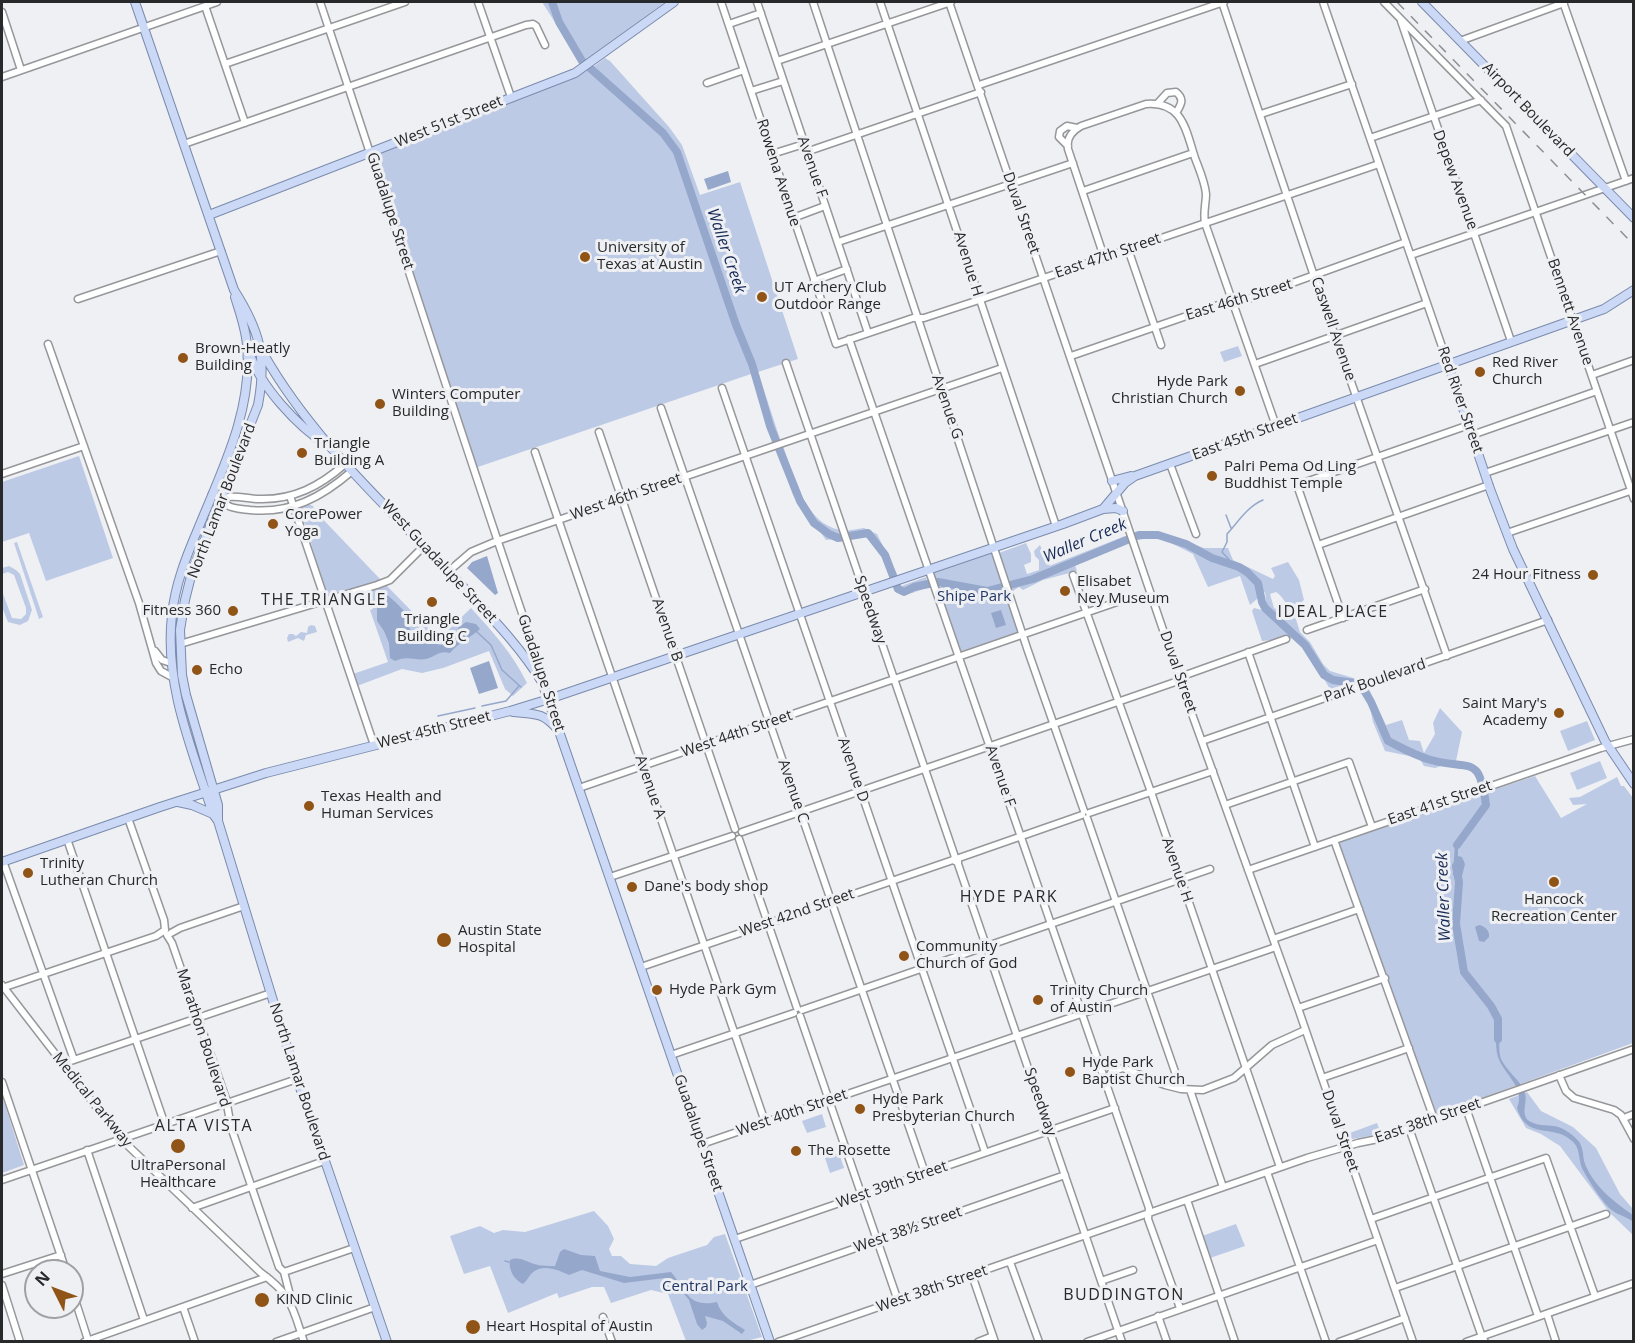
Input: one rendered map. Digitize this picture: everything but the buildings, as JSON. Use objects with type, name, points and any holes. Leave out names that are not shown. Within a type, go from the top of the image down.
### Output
[{"type":"main road","name":"North Lamar Boulevard","points":[[135,2],[234,290],[247,345],[244,398],[235,436],[185,561],[171,617],[171,663],[176,700],[210,791],[218,805],[215,818]]},
{"type":"main road","name":"West 51st Street","points":[[209,215],[569,76],[674,2]]},
{"type":"main road","name":"Airport Boulevard","points":[[1422,2],[1634,218]]},
{"type":"main road","name":"North Lamar Boulevard","points":[[234,290],[255,330],[261,349],[263,381],[258,405],[186,593],[182,675],[215,818],[297,1079],[387,1341]]},
{"type":"main road","name":"East 45th Street","points":[[1103,509],[1125,483],[1135,476],[1604,309],[1634,290]]},
{"type":"main road","name":"West Guadalupe Street","points":[[247,345],[263,381],[317,439],[329,447]]},
{"type":"main road","name":"West Guadalupe Street","points":[[261,349],[282,386],[329,447],[509,636],[542,682]]},
{"type":"main road","name":"Red River Street","points":[[1448,363],[1507,533],[1608,746],[1634,784]]},
{"type":"main road","points":[[258,405],[271,398],[279,400]]},
{"type":"main road","points":[[235,436],[239,441],[235,466]]},
{"type":"main road","points":[[1112,481],[1135,476]]},
{"type":"main road","points":[[864,592],[1103,509],[1116,508],[1123,511]]},
{"type":"main road","points":[[176,590],[186,593]]},
{"type":"main road","name":"West 45th Street","points":[[2,862],[229,785],[549,699],[864,592]]},
{"type":"main road","points":[[171,663],[182,675]]},
{"type":"main road","name":"Guadalupe Street","points":[[542,682],[770,1341]]},
{"type":"main road","points":[[506,712],[541,715],[550,721],[561,735]]},
{"type":"main road","points":[[218,805],[229,785]]},
{"type":"main road","points":[[177,801],[192,805],[215,818]]},
{"type":"street","points":[[2,77],[217,2]]},
{"type":"street","name":"Guadalupe Street","points":[[320,2],[537,657],[542,682]]},
{"type":"street","points":[[225,64],[405,2]]},
{"type":"street","points":[[478,2],[511,98]]},
{"type":"street","name":"Rowena Avenue","points":[[721,2],[836,344]]},
{"type":"street","name":"Avenue F","points":[[757,2],[868,333]]},
{"type":"street","name":"Avenue G","points":[[813,2],[1007,586],[1181,1089]]},
{"type":"street","name":"Avenue H","points":[[880,2],[950,204],[979,300],[1056,526]]},
{"type":"street","points":[[777,61],[950,2]]},
{"type":"street","name":"Duval Street","points":[[950,2],[1180,679],[1298,1008],[1413,1341]]},
{"type":"street","points":[[806,152],[919,114],[980,89],[1223,2]]},
{"type":"street","name":"Caswell Avenue","points":[[1223,2],[1314,276],[1448,656]]},
{"type":"street","name":"Red River Street","points":[[1323,2],[1448,363]]},
{"type":"street","points":[[1370,138],[1480,100],[1384,2]]},
{"type":"street","points":[[1460,40],[1564,2],[1626,181]]},
{"type":"street","points":[[205,6],[245,123]]},
{"type":"street","points":[[2,12],[21,70]]},
{"type":"street","points":[[729,24],[761,13]]},
{"type":"street","name":"Depew Avenue","points":[[1400,18],[1432,117],[1511,341]]},
{"type":"street","points":[[184,144],[533,24],[545,45]]},
{"type":"street","points":[[707,83],[744,70]]},
{"type":"street","points":[[751,91],[783,81]]},
{"type":"street","points":[[1261,114],[1352,84]]},
{"type":"street","points":[[1157,104],[1167,93],[1176,92],[1182,103],[1176,113]]},
{"type":"street","name":"Bennett Avenue","points":[[1480,100],[1506,126],[1634,499]]},
{"type":"street","points":[[1068,146],[1059,137],[1060,131],[1067,126],[1077,128],[1146,105],[1157,104],[1167,107],[1183,122],[1204,184],[1205,223],[1276,426]]},
{"type":"street","points":[[1077,128],[1070,136],[1068,146],[1104,257]]},
{"type":"street","points":[[772,154],[804,144]]},
{"type":"street","points":[[1083,191],[1193,153]]},
{"type":"street","points":[[838,242],[1073,163]]},
{"type":"street","name":"East 47th Street","points":[[836,344],[979,300],[1379,164]]},
{"type":"street","points":[[1411,255],[1634,178]]},
{"type":"street","points":[[793,218],[825,206]]},
{"type":"street","name":"East 46th Street","points":[[1071,356],[1227,302],[1234,303],[1314,276],[1406,242]]},
{"type":"street","points":[[1128,249],[1161,345]]},
{"type":"street","points":[[78,299],[221,251]]},
{"type":"street","points":[[814,281],[847,269]]},
{"type":"street","points":[[1255,364],[1427,303]]},
{"type":"street","name":"Avenue F","points":[[849,339],[1115,1108],[1149,1209],[1148,1219],[1180,1308]]},
{"type":"street","points":[[48,344],[159,668],[172,677]]},
{"type":"street","points":[[1592,375],[1634,360]]},
{"type":"street","name":"Speedway","points":[[786,363],[1122,1341]]},
{"type":"street","points":[[809,434],[1002,368]]},
{"type":"street","name":"Avenue D","points":[[722,388],[985,1152]]},
{"type":"street","points":[[1472,435],[1598,391]]},
{"type":"street","name":"Avenue C","points":[[661,408],[925,1173]]},
{"type":"street","points":[[1485,473],[1634,422]]},
{"type":"street","points":[[1343,618],[1297,485],[1469,425]]},
{"type":"street","name":"Avenue B","points":[[599,432],[898,1301]]},
{"type":"street","name":"West 46th Street","points":[[449,571],[471,552],[497,541],[809,434]]},
{"type":"street","points":[[2,474],[84,446]]},
{"type":"street","name":"Avenue A","points":[[535,452],[765,1122]]},
{"type":"street","points":[[222,498],[230,496],[266,500],[290,496],[321,483],[345,464]]},
{"type":"street","points":[[1170,464],[1196,534]]},
{"type":"street","points":[[212,494],[222,498],[227,505],[253,510],[275,510],[317,497],[352,471]]},
{"type":"street","points":[[1318,545],[1489,485]]},
{"type":"street","points":[[1507,533],[1632,490]]},
{"type":"street","points":[[290,496],[374,745]]},
{"type":"street","points":[[182,643],[390,580],[424,546]]},
{"type":"street","name":"Avenue H","points":[[1073,575],[1151,792],[1280,1167]]},
{"type":"street","points":[[1307,630],[1425,589]]},
{"type":"street","name":"West 44th Street","points":[[579,788],[1117,602]]},
{"type":"street","name":"Park Boulevard","points":[[1202,741],[1548,621]]},
{"type":"street","points":[[610,878],[1119,702],[1286,639]]},
{"type":"street","points":[[151,643],[160,658],[171,663]]},
{"type":"street","points":[[1248,652],[1315,847]]},
{"type":"street","name":"East 41st Street","points":[[1248,870],[1478,790],[1634,739]]},
{"type":"street","points":[[1225,805],[1349,762],[1372,827]]},
{"type":"street","name":"West 42nd Street","points":[[641,968],[1213,771]]},
{"type":"street","name":"Marathon Boulevard","points":[[128,818],[197,1017],[251,1187],[279,1267],[284,1272],[292,1302]]},
{"type":"street","points":[[67,839],[165,1125]]},
{"type":"street","points":[[1334,840],[1434,1119]]},
{"type":"street","points":[[2,862],[74,1060]]},
{"type":"street","points":[[671,1055],[1210,869]]},
{"type":"street","points":[[2,987],[244,906]]},
{"type":"street","points":[[1273,939],[1359,909]]},
{"type":"street","name":"West 40th Street","points":[[702,1144],[1276,947]]},
{"type":"street","points":[[1298,1008],[1384,978]]},
{"type":"street","name":"Medical Parkway","points":[[2,987],[121,1139],[282,1290],[292,1302],[304,1341]]},
{"type":"street","points":[[62,1064],[270,993]]},
{"type":"street","points":[[1106,1083],[1113,1071],[1123,1068],[1181,1089],[1203,1089],[1219,1085],[1246,1069],[1272,1045],[1305,1030]]},
{"type":"street","points":[[1322,1078],[1409,1048]]},
{"type":"street","name":"East 38th Street","points":[[1086,1235],[1280,1167],[1346,1146],[1378,1139],[1634,1049]]},
{"type":"street","points":[[1559,1075],[1566,1091],[1574,1098],[1614,1110],[1624,1118],[1634,1139]]},
{"type":"street","points":[[2,1180],[297,1079]]},
{"type":"street","points":[[2,1082],[62,1259]]},
{"type":"street","points":[[1190,1090],[1223,1187]]},
{"type":"street","name":"West 39th Street","points":[[735,1239],[1115,1108]]},
{"type":"street","points":[[1466,1108],[1538,1316]]},
{"type":"street","points":[[1624,1118],[1634,1113]]},
{"type":"street","points":[[1409,1128],[1456,1267],[1484,1339]]},
{"type":"street","points":[[87,1150],[144,1320]]},
{"type":"street","points":[[1371,1219],[1546,1158],[1595,1296]]},
{"type":"street","points":[[192,1208],[324,1161]]},
{"type":"street","points":[[1268,1172],[1326,1341]]},
{"type":"street","name":"West 38½ Street","points":[[750,1285],[1065,1175]]},
{"type":"street","points":[[1187,1200],[1235,1341]]},
{"type":"street","points":[[1395,1288],[1606,1215]]},
{"type":"street","name":"West 38th Street","points":[[777,1341],[1086,1235]]},
{"type":"street","points":[[1087,1341],[1378,1240]]},
{"type":"street","points":[[284,1272],[354,1248]]},
{"type":"street","points":[[2,1274],[61,1255]]},
{"type":"street","points":[[1010,1262],[1039,1341]]},
{"type":"street","points":[[1101,1281],[1133,1270]]},
{"type":"street","points":[[972,1275],[994,1339],[978,1341]]},
{"type":"street","points":[[80,1319],[86,1341],[267,1277]]},
{"type":"street","points":[[1466,1341],[1484,1339],[1538,1316],[1634,1283]]},
{"type":"street","points":[[2,1285],[20,1341]]},
{"type":"street","points":[[183,1307],[195,1341]]},
{"type":"street","points":[[276,1341],[302,1334],[375,1307]]},
{"type":"street","points":[[1547,1314],[1556,1341]]},
{"type":"street","points":[[1158,1316],[1167,1341]]},
{"type":"street","points":[[603,1317],[612,1341]]},
{"type":"street","points":[[1339,1341],[1405,1318]]},
{"type":"green space","points":[[542,2],[665,2],[581,63]]},
{"type":"green space","name":"University of Texas at Austin","points":[[605,58],[669,127],[682,145],[700,195],[740,182],[798,359],[758,372],[780,439],[774,442],[751,374],[472,469],[371,153],[569,76],[591,62],[593,67]]},
{"type":"green space","points":[[1238,346],[1242,356],[1224,362],[1220,352]]},
{"type":"green space","points":[[783,446],[796,483],[809,508],[828,526],[840,530],[843,538],[826,540],[793,495],[776,448]]},
{"type":"green space","points":[[79,456],[113,558],[46,581],[29,533],[2,542],[2,482]]},
{"type":"green space","points":[[305,503],[313,506],[315,511],[381,580],[331,596],[325,594],[306,525],[299,518],[296,507]]},
{"type":"green space","points":[[864,528],[877,534],[897,574],[890,577],[872,541],[864,537],[848,538],[845,531]]},
{"type":"green space","points":[[1136,532],[1163,534],[1204,548],[1228,548],[1233,560],[1273,579],[1275,576],[1271,568],[1288,562],[1299,580],[1304,600],[1293,609],[1276,592],[1270,594],[1274,608],[1285,614],[1293,610],[1300,632],[1310,642],[1330,671],[1360,680],[1330,689],[1306,649],[1294,638],[1262,641],[1252,611],[1254,608],[1262,610],[1267,608],[1265,592],[1250,605],[1240,576],[1208,587],[1193,554],[1157,536],[1139,540]]},
{"type":"green space","points":[[1125,536],[1127,543],[1075,565],[1077,571],[1043,580],[1023,590],[1019,587],[1013,591],[999,553],[1026,543],[1031,554],[1031,562],[1024,565],[1027,574],[1039,570],[1039,560],[1034,551],[1040,545],[1043,552],[1055,548],[1049,566]]},
{"type":"green space","points":[[17,542],[43,617],[39,619],[14,543]]},
{"type":"green space","name":"Shipe Park","points":[[991,552],[1018,632],[959,652],[933,573]]},
{"type":"green space","points":[[9,566],[20,574],[32,610],[28,621],[20,625],[8,622],[2,607],[2,591],[12,618],[21,619],[26,614],[14,575],[8,572],[2,574],[2,568]]},
{"type":"green space","points":[[926,577],[929,587],[905,594],[893,589]]},
{"type":"green space","points":[[386,585],[439,639],[471,608],[509,653],[527,683],[513,696],[505,689],[489,651],[443,668],[422,673],[402,669],[357,686],[353,674],[388,662],[370,610],[373,609],[367,593]]},
{"type":"green space","points":[[311,625],[315,626],[317,632],[306,635],[304,641],[298,638],[288,642],[289,634],[296,636],[301,632],[307,633]]},
{"type":"green space","points":[[1369,689],[1386,725],[1402,720],[1409,740],[1420,741],[1424,753],[1435,734],[1433,723],[1440,708],[1462,732],[1456,761],[1435,768],[1424,766],[1419,758],[1385,751],[1373,722],[1369,703],[1361,692]]},
{"type":"green space","points":[[1587,721],[1595,740],[1568,751],[1560,731]]},
{"type":"green space","points":[[1600,761],[1607,778],[1577,790],[1570,773]]},
{"type":"green space","points":[[1535,776],[1561,818],[1587,804],[1573,805],[1569,798],[1580,797],[1617,777],[1621,786],[1624,786],[1633,798],[1633,1043],[1438,1114],[1338,842]]},
{"type":"green space","points":[[1527,1092],[1541,1111],[1573,1127],[1596,1148],[1620,1194],[1633,1209],[1633,1235],[1610,1213],[1560,1146],[1526,1128],[1509,1099]]},
{"type":"green space","points":[[2,1095],[24,1165],[2,1173]]},
{"type":"green space","points":[[822,1114],[826,1127],[807,1133],[802,1121]]},
{"type":"green space","points":[[1377,1123],[1381,1134],[1352,1139],[1348,1137],[1347,1134]]},
{"type":"green space","points":[[839,1153],[844,1168],[830,1173],[825,1158]]},
{"type":"green space","name":"Central Park","points":[[594,1211],[608,1226],[614,1239],[609,1249],[612,1256],[621,1256],[630,1264],[656,1266],[668,1258],[707,1245],[714,1237],[725,1234],[762,1337],[746,1341],[686,1341],[668,1294],[651,1290],[611,1303],[604,1287],[592,1287],[559,1298],[557,1293],[508,1313],[490,1266],[464,1274],[450,1236],[480,1226],[494,1233],[503,1230],[525,1232]]},
{"type":"green space","points":[[1236,1224],[1245,1246],[1210,1258],[1202,1236]]},
{"type":"shaded area","points":[[728,171],[731,182],[708,190],[704,179]]},
{"type":"shaded area","points":[[487,556],[498,593],[495,595],[467,568],[472,562]]},
{"type":"shaded area","points":[[380,591],[409,616],[407,622],[412,634],[430,642],[443,645],[455,642],[460,637],[458,628],[466,622],[476,624],[480,629],[450,653],[440,653],[426,659],[404,658],[395,661],[390,658],[389,643],[377,621],[377,594]]},
{"type":"shaded area","points":[[1001,610],[1006,625],[996,628],[991,613]]},
{"type":"shaded area","points":[[489,661],[498,688],[479,694],[470,668]]},
{"type":"shaded area","points":[[1460,835],[1463,838],[1458,847],[1458,856],[1462,857],[1465,864],[1462,876],[1456,877],[1453,875],[1455,843]]},
{"type":"shaded area","points":[[1479,925],[1489,933],[1489,937],[1484,942],[1479,941],[1475,927]]},
{"type":"shaded area","points":[[1495,1028],[1499,1031],[1501,1059],[1525,1093],[1527,1119],[1537,1124],[1561,1128],[1575,1138],[1581,1145],[1584,1161],[1592,1178],[1611,1199],[1633,1215],[1633,1222],[1609,1208],[1601,1198],[1583,1170],[1577,1147],[1572,1141],[1557,1133],[1527,1125],[1521,1118],[1517,1108],[1519,1094],[1517,1087],[1498,1057]]},
{"type":"shaded area","points":[[564,1249],[581,1255],[595,1256],[600,1271],[630,1277],[671,1272],[694,1300],[700,1303],[717,1302],[732,1322],[745,1330],[742,1334],[723,1321],[705,1316],[707,1323],[702,1330],[697,1324],[689,1300],[676,1284],[665,1278],[624,1283],[582,1270],[569,1275],[545,1268],[536,1270],[523,1284],[514,1277],[510,1260],[522,1259],[537,1265],[555,1266],[560,1252]]},
{"type":"waterway","name":"Waller Creek","points":[[552,2],[559,22],[582,61],[663,133],[677,152],[736,325],[752,364],[770,426],[800,501],[814,523],[838,538],[868,533],[885,555],[898,589],[904,592],[914,587],[938,582],[987,591],[1033,579],[1139,535],[1158,535],[1186,544],[1212,558],[1239,567],[1258,583],[1265,608],[1305,645],[1324,675],[1333,680],[1354,683],[1365,692],[1388,741],[1425,758],[1464,765],[1476,771],[1480,778],[1486,805],[1457,845]]},
{"type":"waterway","points":[[1234,565],[1222,552],[1227,542],[1227,534],[1248,510],[1263,500]]},
{"type":"waterway","points":[[1226,515],[1231,528]]},
{"type":"waterway","points":[[476,631],[491,645],[502,670],[521,687]]},
{"type":"waterway","points":[[482,706],[506,701],[519,686]]},
{"type":"waterway","points":[[438,716],[475,708]]},
{"type":"waterway","name":"Waller Creek","points":[[1456,866],[1459,882],[1456,924],[1464,972],[1491,1006],[1498,1019],[1498,1039]]},
{"type":"waterway","points":[[505,1261],[509,1262]]},
{"type":"railway","points":[[1397,2],[1634,245]]},
{"type":"place","name":"University of Texas at Austin","points":[[585,257]]},
{"type":"place","name":"UT Archery Club Outdoor Range","points":[[762,297]]},
{"type":"place","name":"Brown-Heatly Building","points":[[183,358]]},
{"type":"place","name":"Red River Church","points":[[1480,372]]},
{"type":"place","name":"Hyde Park Christian Church","points":[[1240,391]]},
{"type":"place","name":"Winters Computer Building","points":[[380,404]]},
{"type":"place","name":"Triangle Building A","points":[[302,453]]},
{"type":"place","name":"Palri Pema Od Ling Buddhist Temple","points":[[1212,476]]},
{"type":"place","name":"CorePower Yoga","points":[[273,524]]},
{"type":"place","name":"24 Hour Fitness","points":[[1593,575]]},
{"type":"place","name":"Elisabet Ney Museum","points":[[1065,591]]},
{"type":"place","name":"Triangle Building C","points":[[432,602]]},
{"type":"place","name":"Fitness 360","points":[[233,611]]},
{"type":"place","name":"Echo","points":[[197,670]]},
{"type":"place","name":"Saint Mary's Academy","points":[[1559,713]]},
{"type":"place","name":"Texas Health and Human Services","points":[[309,806]]},
{"type":"place","name":"Trinity Lutheran Church","points":[[28,873]]},
{"type":"place","name":"Hancock Recreation Center","points":[[1554,882]]},
{"type":"place","name":"Dane's body shop","points":[[632,887]]},
{"type":"place","name":"Austin State Hospital","points":[[444,940]]},
{"type":"place","name":"Community Church of God","points":[[904,956]]},
{"type":"place","name":"Hyde Park Gym","points":[[657,990]]},
{"type":"place","name":"Trinity Church of Austin","points":[[1038,1000]]},
{"type":"place","name":"Hyde Park Baptist Church","points":[[1070,1072]]},
{"type":"place","name":"Hyde Park Presbyterian Church","points":[[860,1109]]},
{"type":"place","name":"UltraPersonal Healthcare","points":[[178,1146]]},
{"type":"place","name":"The Rosette","points":[[796,1151]]},
{"type":"place","name":"KIND Clinic","points":[[262,1300]]},
{"type":"place","name":"Heart Hospital of Austin","points":[[473,1327]]},
{"type":"district","name":"THE TRIANGLE","points":[[324,600]]},
{"type":"district","name":"IDEAL PLACE","points":[[1333,612]]},
{"type":"district","name":"HYDE PARK","points":[[1009,897]]},
{"type":"district","name":"ALTA VISTA","points":[[204,1126]]},
{"type":"district","name":"BUDDINGTON","points":[[1124,1295]]}]
